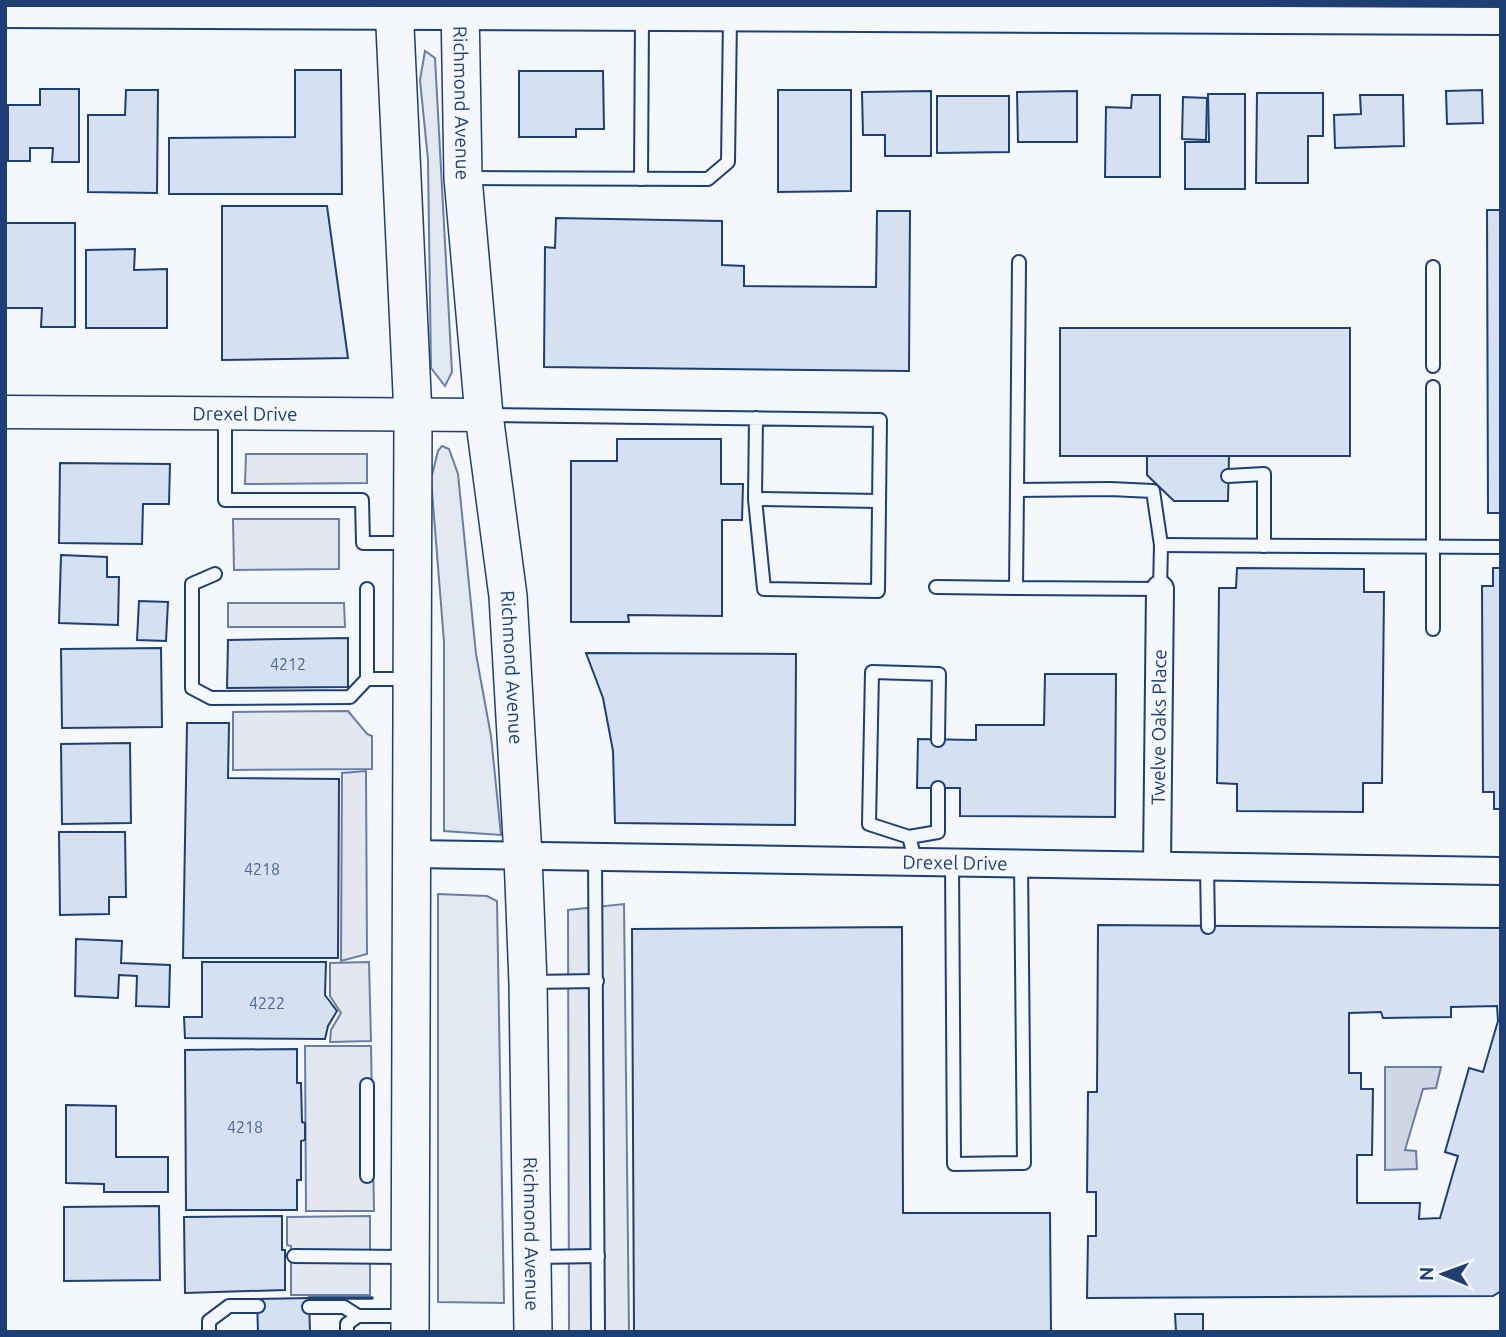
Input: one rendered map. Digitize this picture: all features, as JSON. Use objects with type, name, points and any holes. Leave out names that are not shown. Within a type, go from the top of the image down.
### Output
[{"type":"main road","points":[[394,11],[413,415],[410,1324]]},
{"type":"main road","name":"Richmond Avenue","points":[[460,11],[463,178],[484,415],[508,596],[523,856],[533,1332]]},
{"type":"street","points":[[5,14],[460,11],[500,17],[730,18],[979,12],[1369,13],[1501,20]]},
{"type":"street","name":"Drexel Drive","points":[[5,412],[484,415]]},
{"type":"street","name":"Twelve Oaks Place","points":[[1157,865],[1160,589]]},
{"type":"street","name":"Drexel Drive","points":[[411,854],[594,857],[912,849],[952,862],[1501,871]]},
{"type":"lane","points":[[641,179],[642,17]]},
{"type":"lane","points":[[463,178],[708,179],[728,162],[730,18]]},
{"type":"lane","points":[[1016,587],[1019,262]]},
{"type":"lane","points":[[1433,267],[1433,366]]},
{"type":"lane","points":[[1433,387],[1433,629]]},
{"type":"lane","points":[[225,414],[225,500],[362,500],[363,543],[412,543]]},
{"type":"lane","points":[[484,415],[756,418],[880,421],[878,591],[764,589],[755,499],[756,418]]},
{"type":"lane","points":[[1228,476],[1264,474],[1264,546]]},
{"type":"lane","points":[[936,587],[1160,589],[1161,545],[1156,488],[1017,490]]},
{"type":"lane","points":[[755,499],[879,501]]},
{"type":"lane","points":[[1161,545],[1501,547]]},
{"type":"lane","points":[[215,574],[192,584],[192,688],[211,698],[350,697],[367,679],[367,589]]},
{"type":"lane","points":[[938,740],[939,674],[872,672],[869,824],[912,849],[938,832],[938,788]]},
{"type":"lane","points":[[367,679],[412,678]]},
{"type":"lane","points":[[594,857],[598,1332]]},
{"type":"lane","points":[[952,862],[954,1164],[1024,1163],[1021,863]]},
{"type":"lane","points":[[1207,866],[1208,927]]},
{"type":"lane","points":[[527,982],[597,981]]},
{"type":"lane","points":[[367,1176],[368,1085]]},
{"type":"lane","points":[[294,1256],[410,1257]]},
{"type":"lane","points":[[532,1257],[598,1256]]},
{"type":"lane","points":[[209,1332],[209,1321],[229,1306],[258,1306]]},
{"type":"lane","points":[[309,1307],[344,1307],[358,1316],[410,1324]]},
{"type":"lane","points":[[347,1332],[347,1324],[358,1316]]},
{"type":"shaded area","points":[[425,51],[435,58],[452,372],[445,386],[431,368],[428,160],[420,80]]},
{"type":"shaded area","points":[[442,446],[449,449],[458,474],[476,654],[491,736],[501,835],[444,831],[444,642],[431,479],[438,451]]},
{"type":"shaded area","points":[[246,454],[367,454],[367,483],[245,484]]},
{"type":"shaded area","points":[[233,519],[339,519],[339,569],[234,570]]},
{"type":"shaded area","points":[[228,603],[344,603],[345,627],[228,627]]},
{"type":"shaded area","points":[[348,711],[367,734],[372,736],[372,769],[233,770],[233,712]]},
{"type":"shaded area","points":[[366,771],[367,954],[341,961],[342,773]]},
{"type":"shaded area","points":[[438,894],[487,896],[497,901],[504,1303],[438,1302]]},
{"type":"shaded area","points":[[624,904],[629,1332],[569,1332],[568,910]]},
{"type":"shaded area","points":[[369,962],[371,1041],[330,1042],[331,1030],[341,1013],[330,996],[330,963]]},
{"type":"shaded area","points":[[305,1046],[371,1046],[374,1211],[306,1211]]},
{"type":"shaded area","points":[[1385,1067],[1441,1067],[1436,1088],[1423,1089],[1405,1150],[1416,1151],[1417,1169],[1385,1170]]},
{"type":"shaded area","points":[[370,1216],[370,1295],[291,1295],[291,1246],[287,1245],[287,1217]]},
{"type":"building","points":[[295,70],[341,70],[342,194],[169,194],[169,138],[295,137]]},
{"type":"building","points":[[519,71],[603,71],[604,129],[576,129],[576,137],[519,137]]},
{"type":"building","points":[[40,89],[79,89],[79,162],[52,162],[53,148],[30,148],[30,161],[8,161],[8,105],[40,105]]},
{"type":"building","points":[[126,90],[158,90],[157,193],[88,192],[88,115],[125,115]]},
{"type":"building","points":[[778,90],[851,90],[851,191],[778,192]]},
{"type":"building","points":[[1482,90],[1483,123],[1447,124],[1446,91]]},
{"type":"building","points":[[931,91],[931,156],[885,156],[885,135],[863,135],[862,92]]},
{"type":"building","points":[[1077,91],[1077,142],[1018,142],[1017,92]]},
{"type":"building","points":[[1257,93],[1323,93],[1323,136],[1308,136],[1308,183],[1256,183]]},
{"type":"building","points":[[1208,94],[1245,94],[1245,189],[1185,189],[1185,142],[1209,142]]},
{"type":"building","points":[[1132,95],[1160,95],[1160,177],[1105,177],[1106,107],[1131,108]]},
{"type":"building","points":[[1360,95],[1403,95],[1404,146],[1335,148],[1334,115],[1361,114]]},
{"type":"building","points":[[937,96],[1009,96],[1009,152],[937,153]]},
{"type":"building","points":[[1183,97],[1207,98],[1206,140],[1182,139]]},
{"type":"building","points":[[222,206],[327,206],[348,358],[222,360]]},
{"type":"building","points":[[1487,210],[1501,210],[1501,513],[1488,513]]},
{"type":"building","points":[[877,211],[910,211],[909,371],[544,367],[545,247],[555,248],[556,218],[722,221],[722,265],[744,266],[744,286],[876,287]]},
{"type":"building","points":[[5,223],[75,223],[75,327],[41,327],[42,308],[5,308]]},
{"type":"building","points":[[135,249],[134,270],[167,269],[167,328],[86,328],[86,250]]},
{"type":"building","points":[[1060,328],[1350,328],[1350,456],[1060,456]]},
{"type":"building","points":[[617,439],[721,439],[721,484],[743,484],[742,520],[722,520],[722,616],[628,615],[629,622],[571,622],[571,461],[617,461]]},
{"type":"building","points":[[1147,456],[1229,456],[1228,501],[1174,501],[1147,475]]},
{"type":"building","points":[[60,463],[170,464],[169,504],[143,504],[142,544],[59,543]]},
{"type":"building","points":[[61,555],[107,557],[107,577],[119,577],[118,625],[59,623]]},
{"type":"building","points":[[1237,568],[1364,569],[1364,592],[1384,592],[1382,783],[1363,783],[1363,812],[1237,811],[1237,784],[1217,783],[1219,588],[1236,588]]},
{"type":"building","points":[[1493,568],[1501,568],[1501,809],[1494,809],[1494,792],[1483,792],[1482,586],[1493,586]]},
{"type":"building","points":[[139,601],[168,602],[166,641],[137,640]]},
{"type":"building","points":[[348,638],[348,687],[227,688],[228,640]]},
{"type":"building","points":[[161,648],[162,727],[62,728],[61,649]]},
{"type":"building","points":[[586,653],[796,654],[795,825],[615,823],[613,751],[603,698]]},
{"type":"building","points":[[1045,674],[1116,674],[1115,817],[960,816],[960,788],[917,788],[918,739],[976,740],[976,725],[1044,725]]},
{"type":"building","points":[[187,723],[229,723],[228,778],[339,779],[338,958],[183,958]]},
{"type":"building","points":[[130,743],[131,823],[62,824],[61,744]]},
{"type":"building","points":[[59,832],[125,832],[126,897],[109,897],[109,914],[60,915]]},
{"type":"building","points":[[1098,925],[1501,928],[1501,1291],[1493,1296],[1087,1298],[1088,1236],[1096,1236],[1096,1192],[1087,1192],[1088,1092],[1097,1092]],"holes":[[[1497,1006],[1498,1021],[1483,1072],[1469,1068],[1445,1152],[1458,1156],[1440,1218],[1419,1219],[1420,1203],[1357,1203],[1357,1155],[1372,1155],[1373,1089],[1361,1089],[1361,1073],[1349,1073],[1349,1013],[1381,1012],[1383,1018],[1451,1017],[1451,1007]]]},
{"type":"building","points":[[902,927],[903,1213],[1050,1213],[1051,1332],[634,1332],[632,929]]},
{"type":"building","points":[[76,939],[122,941],[121,963],[170,965],[169,1007],[136,1006],[137,976],[119,975],[118,998],[75,996]]},
{"type":"building","points":[[202,962],[326,962],[325,995],[337,1011],[328,1026],[325,1039],[185,1038],[184,1017],[202,1017]]},
{"type":"building","points":[[297,1049],[297,1083],[301,1083],[305,1140],[301,1141],[301,1180],[297,1180],[297,1210],[186,1210],[185,1050]]},
{"type":"building","points":[[66,1105],[116,1106],[116,1157],[168,1157],[168,1192],[104,1192],[104,1184],[66,1183]]},
{"type":"building","points":[[159,1206],[160,1280],[64,1281],[64,1207]]},
{"type":"building","points":[[282,1216],[285,1290],[185,1293],[184,1217]]},
{"type":"building","points":[[309,1298],[310,1332],[258,1332],[257,1299]]},
{"type":"building","points":[[1175,1314],[1203,1314],[1203,1332],[1176,1332]]},
{"type":"wall","points":[[309,1298],[372,1298]]}]
